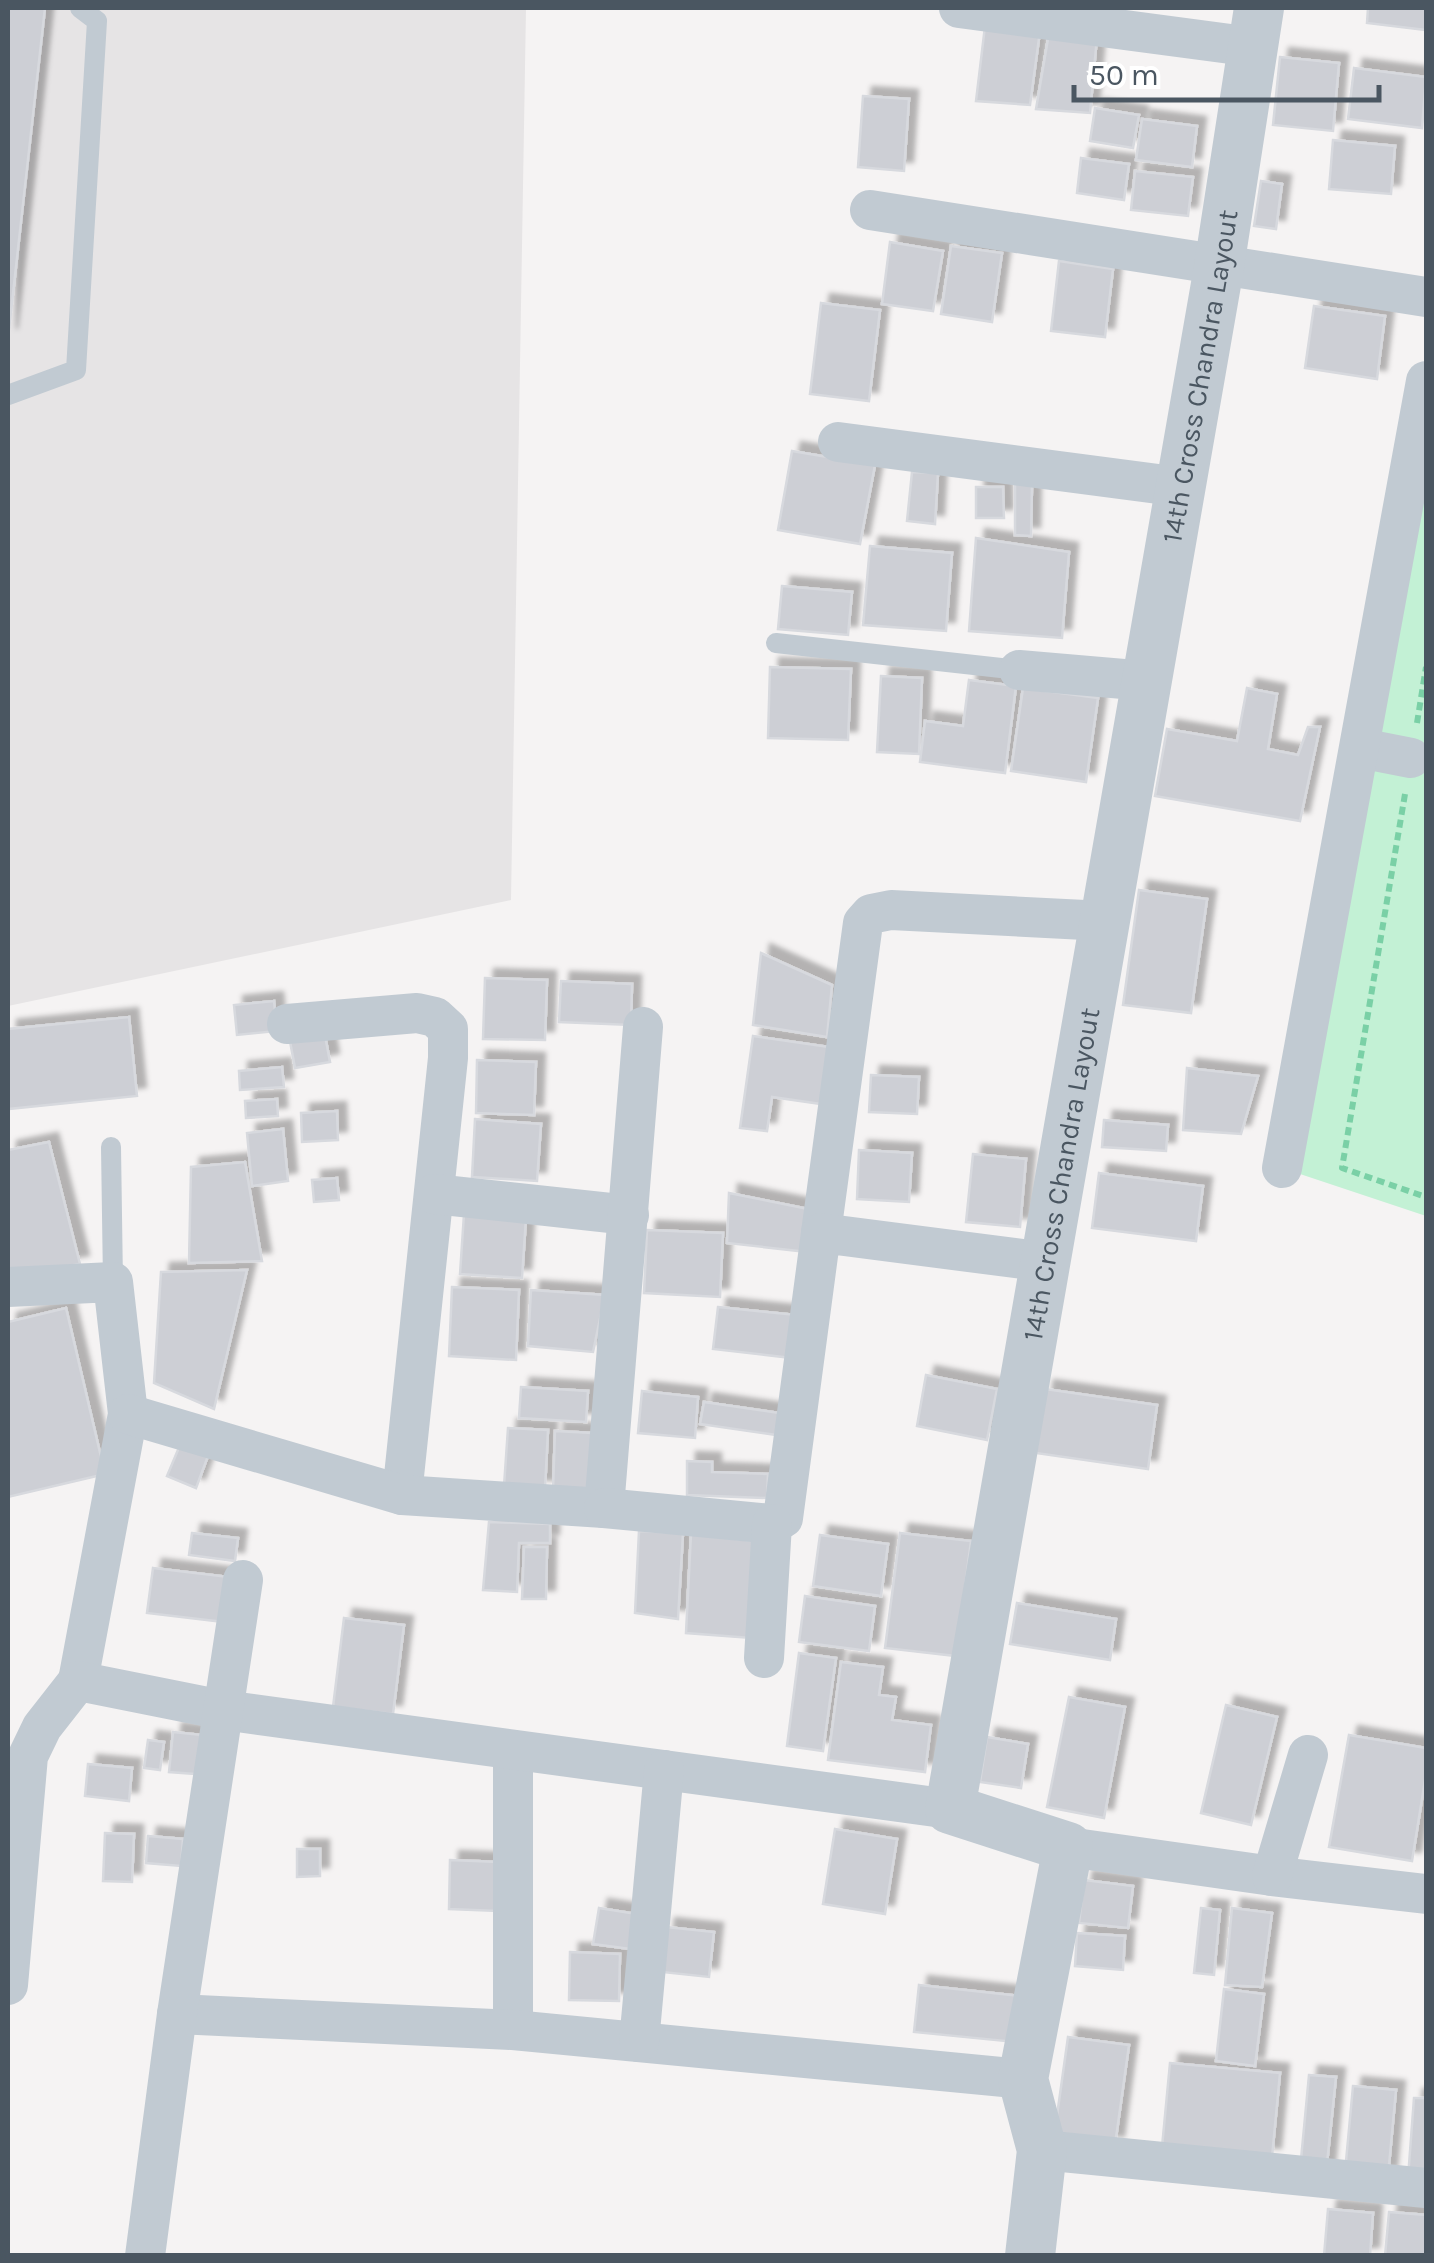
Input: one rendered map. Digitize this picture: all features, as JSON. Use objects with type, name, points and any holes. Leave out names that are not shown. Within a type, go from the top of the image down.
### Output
[{"type":"street","points":[[959,8],[1256,28]]},
{"type":"street","name":"14th Cross Chandra Layout","points":[[950,1809],[1219,267],[1256,28]]},
{"type":"street","points":[[870,210],[1426,298]]},
{"type":"street","points":[[1282,1168],[1426,381]]},
{"type":"street","points":[[838,442],[1181,487]]},
{"type":"street","points":[[1019,670],[1147,681]]},
{"type":"street","points":[[1360,748],[1411,758]]},
{"type":"street","points":[[128,1414],[402,1495],[772,1524],[783,1518],[864,923],[871,914],[891,910],[1105,921]]},
{"type":"street","points":[[287,1024],[418,1013],[435,1017],[448,1029],[402,1495]]},
{"type":"street","points":[[604,1508],[643,1027]]},
{"type":"street","points":[[434,1194],[628,1215]]},
{"type":"street","points":[[820,1232],[1046,1262]]},
{"type":"street","points":[[8,1287],[113,1282],[128,1414],[78,1680],[42,1727],[28,1756],[8,1984]]},
{"type":"street","points":[[764,1658],[772,1524]]},
{"type":"street","points":[[145,2256],[242,1580]]},
{"type":"street","points":[[78,1680],[224,1710],[950,1809],[1068,1847],[1426,1894]]},
{"type":"street","points":[[513,1750],[513,2030]]},
{"type":"street","points":[[1272,1876],[1308,1755]]},
{"type":"street","points":[[639,2042],[664,1770]]},
{"type":"street","points":[[1030,2256],[1042,2150],[1023,2079],[1068,1847]]},
{"type":"street","points":[[177,2014],[513,2030],[1023,2079]]},
{"type":"street","points":[[1042,2150],[1426,2188]]},
{"type":"lane","points":[[8,395],[76,370],[97,21],[80,8]]},
{"type":"lane","points":[[776,643],[1019,670]]},
{"type":"lane","points":[[111,1147],[113,1282]]},
{"type":"path","points":[[1426,666],[1342,1168],[1426,1197]]},
{"type":"shaded area","points":[[8,8],[526,8],[511,900],[8,1006]]},
{"type":"green space","points":[[1426,381],[1426,1216],[1282,1168]]},
{"type":"building","points":[[8,8],[45,8],[8,338]]},
{"type":"building","points":[[1368,8],[1426,8],[1426,30],[1367,23]]},
{"type":"building","points":[[985,26],[1040,31],[1030,105],[976,101]]},
{"type":"building","points":[[1049,33],[1097,37],[1090,113],[1036,109]]},
{"type":"building","points":[[1280,57],[1339,63],[1333,131],[1273,125]]},
{"type":"building","points":[[1354,68],[1426,77],[1422,128],[1348,119]]},
{"type":"building","points":[[863,96],[909,99],[904,171],[858,167]]},
{"type":"building","points":[[1095,108],[1139,115],[1133,148],[1090,141]]},
{"type":"building","points":[[1142,119],[1197,126],[1192,167],[1136,160]]},
{"type":"building","points":[[1333,140],[1395,146],[1391,194],[1329,189]]},
{"type":"building","points":[[1081,158],[1129,164],[1124,200],[1077,193]]},
{"type":"building","points":[[1135,171],[1193,177],[1188,216],[1131,210]]},
{"type":"building","points":[[1261,181],[1282,184],[1276,229],[1254,226]]},
{"type":"building","points":[[890,242],[943,251],[933,311],[882,304]]},
{"type":"building","points":[[951,246],[1002,253],[992,322],[941,314]]},
{"type":"building","points":[[1059,261],[1113,269],[1105,337],[1051,331]]},
{"type":"building","points":[[821,303],[880,310],[869,401],[810,394]]},
{"type":"building","points":[[1314,306],[1385,316],[1377,379],[1305,368]]},
{"type":"building","points":[[792,451],[875,465],[860,544],[778,530]]},
{"type":"building","points":[[912,472],[938,473],[935,524],[907,521]]},
{"type":"building","points":[[1015,483],[1032,483],[1031,536],[1015,535]]},
{"type":"building","points":[[976,487],[1003,487],[1004,518],[976,518]]},
{"type":"building","points":[[976,538],[1069,552],[1062,638],[969,631]]},
{"type":"building","points":[[870,546],[952,553],[946,631],[863,625]]},
{"type":"building","points":[[782,586],[852,592],[848,635],[778,629]]},
{"type":"building","points":[[770,667],[851,669],[848,740],[768,738]]},
{"type":"building","points":[[881,676],[922,678],[919,754],[877,752]]},
{"type":"building","points":[[969,680],[1016,686],[1005,773],[920,762],[925,721],[963,726]]},
{"type":"building","points":[[1023,688],[1098,698],[1086,782],[1011,771]]},
{"type":"building","points":[[1247,688],[1277,694],[1268,749],[1298,755],[1308,727],[1320,727],[1300,821],[1155,796],[1167,729],[1237,741]]},
{"type":"building","points":[[1139,890],[1207,899],[1191,1013],[1123,1005]]},
{"type":"building","points":[[761,953],[832,985],[827,1037],[753,1025]]},
{"type":"building","points":[[485,978],[547,980],[545,1040],[483,1039]]},
{"type":"building","points":[[561,981],[632,984],[631,1025],[559,1022]]},
{"type":"building","points":[[274,1001],[277,1031],[237,1035],[234,1005]]},
{"type":"building","points":[[129,1017],[137,1096],[8,1109],[8,1029]]},
{"type":"building","points":[[324,1030],[330,1062],[295,1068],[289,1036]]},
{"type":"building","points":[[753,1036],[836,1048],[828,1105],[772,1097],[767,1131],[740,1128]]},
{"type":"building","points":[[477,1060],[536,1062],[534,1115],[476,1113]]},
{"type":"building","points":[[282,1067],[284,1087],[240,1090],[239,1071]]},
{"type":"building","points":[[1187,1068],[1258,1076],[1241,1134],[1183,1130]]},
{"type":"building","points":[[871,1075],[919,1077],[917,1114],[869,1112]]},
{"type":"building","points":[[277,1099],[278,1116],[246,1118],[245,1101]]},
{"type":"building","points":[[337,1111],[338,1140],[302,1142],[301,1113]]},
{"type":"building","points":[[475,1119],[541,1124],[537,1181],[472,1177]]},
{"type":"building","points":[[1104,1120],[1168,1125],[1166,1151],[1102,1147]]},
{"type":"building","points":[[283,1129],[288,1181],[252,1186],[247,1133]]},
{"type":"building","points":[[49,1142],[80,1264],[8,1276],[8,1150]]},
{"type":"building","points":[[859,1150],[912,1153],[909,1202],[857,1199]]},
{"type":"building","points":[[973,1154],[1026,1159],[1020,1227],[966,1222]]},
{"type":"building","points":[[245,1162],[262,1261],[189,1263],[191,1167]]},
{"type":"building","points":[[1099,1173],[1203,1186],[1196,1241],[1092,1228]]},
{"type":"building","points":[[337,1178],[339,1200],[314,1202],[312,1180]]},
{"type":"building","points":[[729,1193],[823,1212],[817,1253],[727,1243]]},
{"type":"building","points":[[464,1214],[526,1218],[522,1278],[460,1274]]},
{"type":"building","points":[[647,1230],[723,1233],[720,1297],[644,1293]]},
{"type":"building","points":[[247,1270],[214,1409],[154,1383],[161,1272]]},
{"type":"building","points":[[452,1287],[519,1290],[516,1360],[449,1356]]},
{"type":"building","points":[[531,1290],[605,1295],[593,1352],[528,1346]]},
{"type":"building","points":[[718,1307],[797,1315],[792,1358],[713,1349]]},
{"type":"building","points":[[66,1308],[105,1474],[8,1497],[8,1322]]},
{"type":"building","points":[[926,1375],[997,1389],[987,1440],[917,1426]]},
{"type":"building","points":[[521,1387],[588,1391],[586,1422],[519,1418]]},
{"type":"building","points":[[1045,1389],[1157,1405],[1148,1469],[1036,1453]]},
{"type":"building","points":[[642,1391],[698,1397],[695,1438],[638,1433]]},
{"type":"building","points":[[704,1402],[786,1414],[783,1436],[700,1424]]},
{"type":"building","points":[[508,1428],[548,1430],[545,1489],[504,1486]]},
{"type":"building","points":[[555,1431],[593,1433],[590,1492],[553,1490]]},
{"type":"building","points":[[180,1445],[208,1456],[196,1488],[167,1476]]},
{"type":"building","points":[[687,1461],[712,1462],[712,1472],[768,1474],[767,1498],[687,1495]]},
{"type":"building","points":[[489,1522],[550,1524],[550,1543],[519,1543],[517,1592],[483,1590]]},
{"type":"building","points":[[639,1531],[683,1533],[678,1619],[635,1613]]},
{"type":"building","points":[[192,1533],[238,1538],[235,1561],[189,1555]]},
{"type":"building","points":[[900,1533],[971,1541],[956,1656],[885,1648]]},
{"type":"building","points":[[691,1534],[764,1542],[751,1638],[686,1633]]},
{"type":"building","points":[[820,1535],[888,1544],[881,1596],[813,1586]]},
{"type":"building","points":[[524,1547],[547,1547],[546,1599],[522,1599]]},
{"type":"building","points":[[153,1568],[229,1577],[224,1622],[147,1613]]},
{"type":"building","points":[[805,1596],[875,1606],[869,1651],[799,1642]]},
{"type":"building","points":[[1017,1603],[1116,1619],[1110,1660],[1010,1644]]},
{"type":"building","points":[[344,1618],[404,1625],[393,1714],[333,1707]]},
{"type":"building","points":[[799,1653],[836,1658],[823,1751],[787,1746]]},
{"type":"building","points":[[841,1662],[883,1667],[879,1695],[896,1697],[892,1720],[931,1725],[925,1772],[828,1760]]},
{"type":"building","points":[[1069,1697],[1125,1707],[1104,1818],[1047,1807]]},
{"type":"building","points":[[1226,1705],[1277,1717],[1251,1825],[1201,1813]]},
{"type":"building","points":[[173,1732],[212,1736],[208,1775],[169,1772]]},
{"type":"building","points":[[1349,1735],[1426,1748],[1426,1774],[1412,1861],[1329,1847]]},
{"type":"building","points":[[987,1737],[1028,1744],[1021,1788],[980,1782]]},
{"type":"building","points":[[148,1740],[164,1742],[160,1770],[144,1768]]},
{"type":"building","points":[[88,1764],[132,1768],[129,1801],[85,1796]]},
{"type":"building","points":[[835,1829],[897,1839],[885,1914],[823,1904]]},
{"type":"building","points":[[105,1833],[134,1834],[132,1882],[103,1881]]},
{"type":"building","points":[[148,1836],[183,1839],[181,1866],[146,1863]]},
{"type":"building","points":[[297,1849],[320,1849],[320,1876],[297,1877]]},
{"type":"building","points":[[450,1860],[499,1862],[498,1911],[449,1909]]},
{"type":"building","points":[[1084,1880],[1133,1886],[1128,1928],[1079,1923]]},
{"type":"building","points":[[599,1908],[643,1915],[638,1950],[593,1944]]},
{"type":"building","points":[[1201,1908],[1220,1910],[1214,1975],[1194,1973]]},
{"type":"building","points":[[1232,1908],[1272,1913],[1262,1987],[1225,1985]]},
{"type":"building","points":[[666,1927],[714,1932],[709,1977],[662,1972]]},
{"type":"building","points":[[1077,1933],[1125,1936],[1123,1970],[1075,1966]]},
{"type":"building","points":[[570,1952],[620,1954],[619,2001],[569,2000]]},
{"type":"building","points":[[919,1985],[1020,1996],[1015,2042],[914,2032]]},
{"type":"building","points":[[1224,1989],[1264,1994],[1255,2066],[1216,2061]]},
{"type":"building","points":[[1068,2037],[1129,2045],[1115,2145],[1054,2137]]},
{"type":"building","points":[[1170,2063],[1280,2073],[1272,2157],[1162,2147]]},
{"type":"building","points":[[1309,2075],[1336,2077],[1326,2173],[1300,2170]]},
{"type":"building","points":[[1353,2086],[1396,2090],[1388,2176],[1345,2172]]},
{"type":"building","points":[[1414,2098],[1426,2098],[1426,2179],[1408,2178]]},
{"type":"building","points":[[1328,2209],[1373,2213],[1370,2256],[1324,2256]]},
{"type":"building","points":[[1389,2212],[1426,2215],[1426,2256],[1385,2256]]}]
